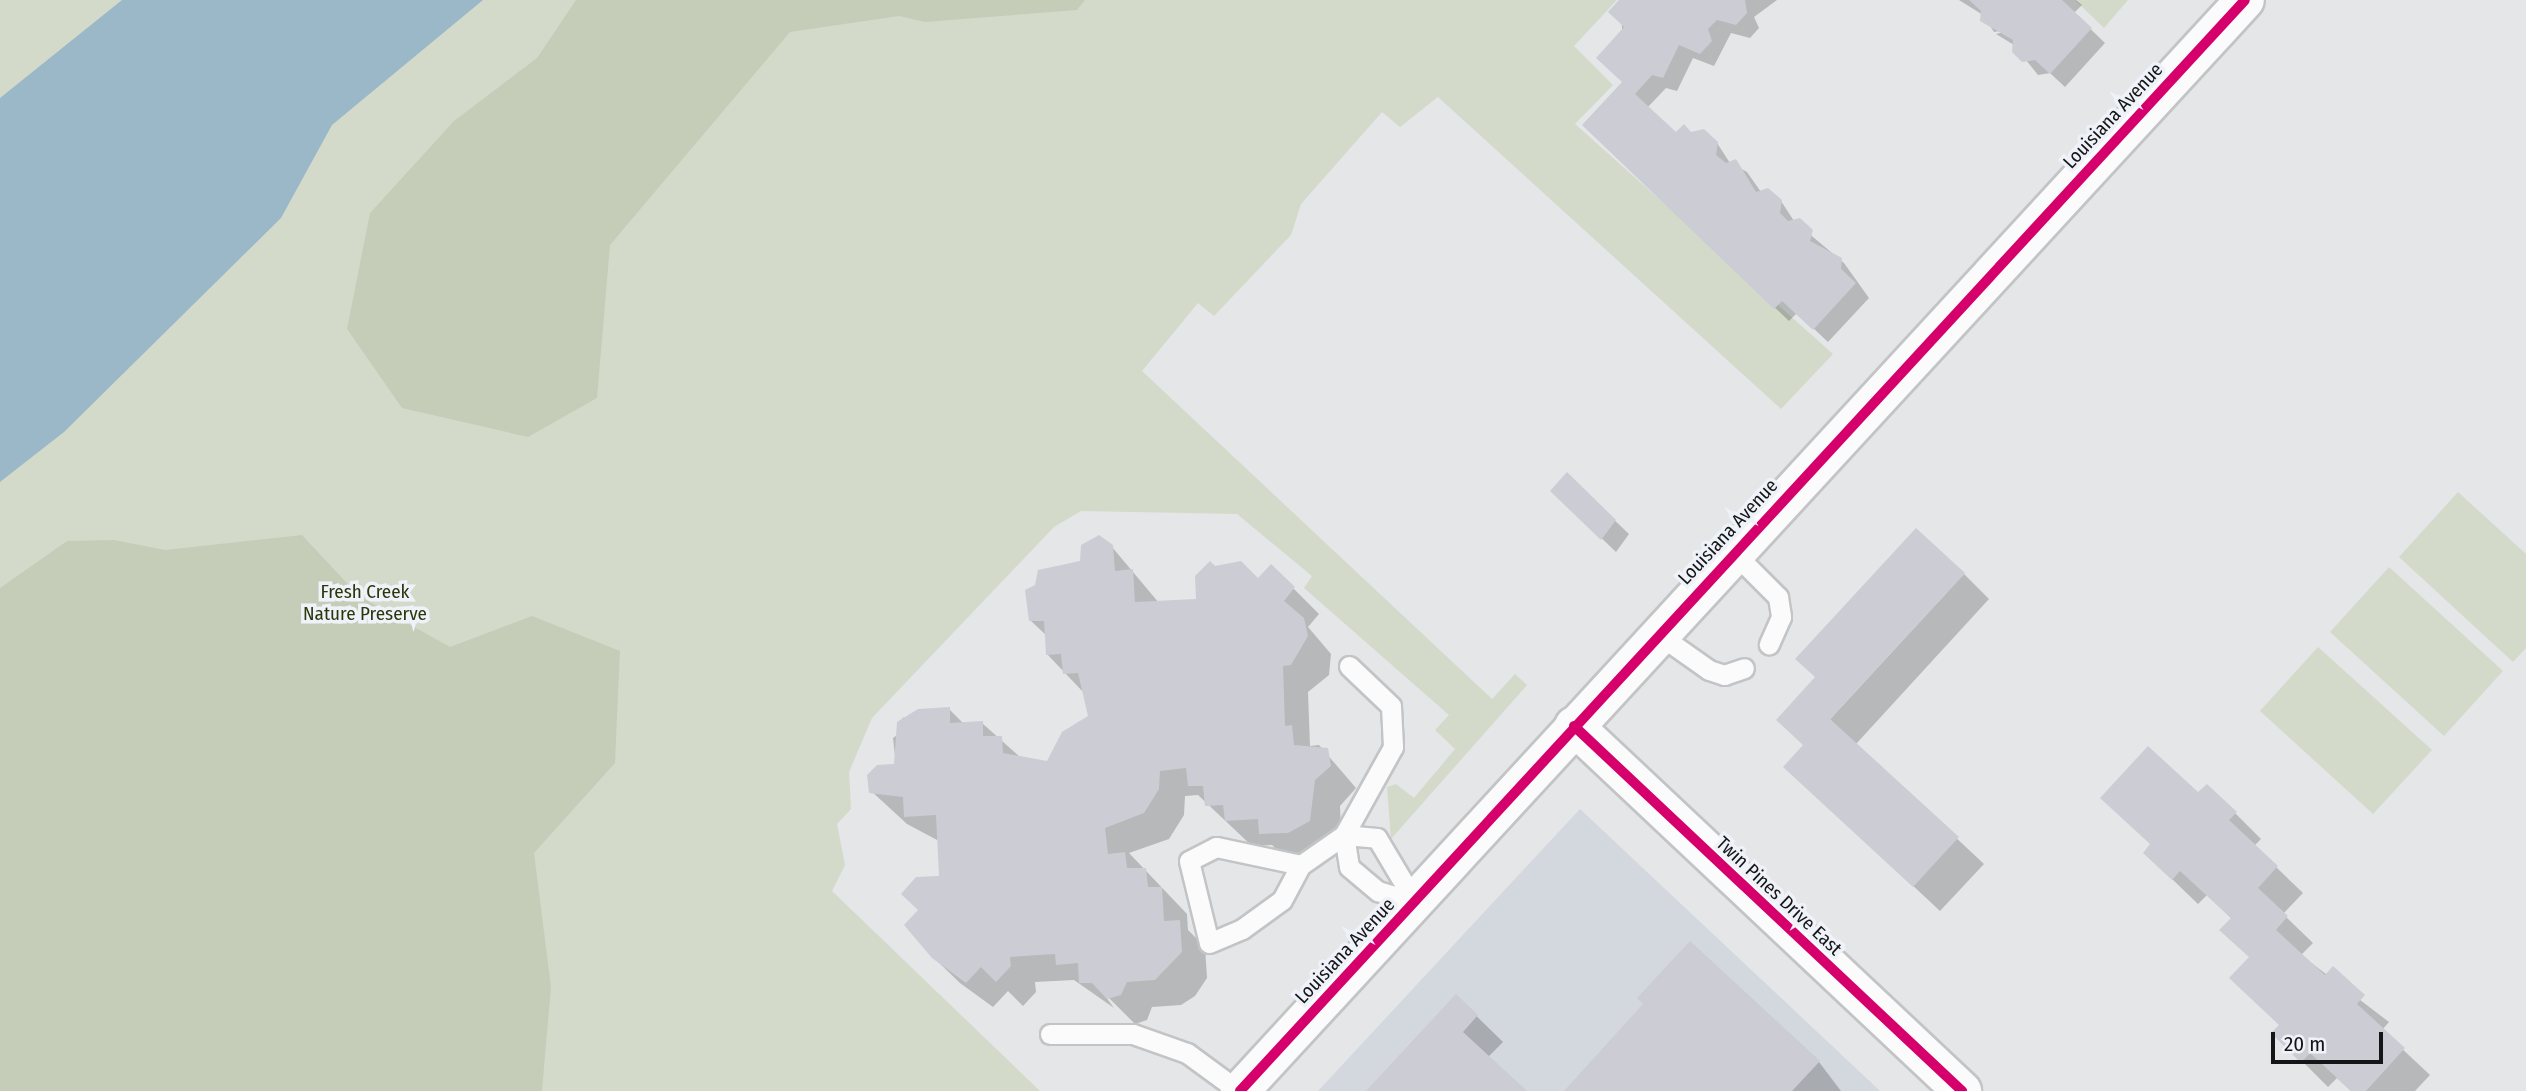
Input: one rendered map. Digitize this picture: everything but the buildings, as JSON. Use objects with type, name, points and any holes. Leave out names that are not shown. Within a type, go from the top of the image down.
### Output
[{"type":"street","name":"Louisiana Avenue","points":[[1240,1091],[1733,552],[2245,0]]},
{"type":"street","name":"Twin Pines Drive East","points":[[1574,726],[1962,1091]]},
{"type":"lane","points":[[1733,552],[1778,597],[1781,617],[1769,644]]},
{"type":"lane","points":[[1658,634],[1709,670],[1724,675],[1744,668]]},
{"type":"lane","points":[[1301,865],[1216,847],[1189,861],[1209,943],[1242,929],[1282,900],[1301,865],[1343,835],[1393,747],[1391,706],[1349,666]]},
{"type":"lane","points":[[1343,835],[1349,867],[1378,891],[1415,901]]},
{"type":"lane","points":[[1343,835],[1377,838],[1415,901]]},
{"type":"lane","points":[[1050,1034],[1133,1034],[1187,1053],[1240,1091]]},
{"type":"shaded area","points":[[1580,809],[1880,1091],[1318,1091]]},
{"type":"green space","points":[[0,0],[170,0],[0,143]]},
{"type":"green space","name":"Fresh Creek Nature Preserve","points":[[438,0],[1617,0],[1574,46],[1613,85],[1575,124],[1833,354],[1781,409],[1438,97],[1400,127],[1382,112],[1301,204],[1291,235],[1214,316],[1198,303],[1142,371],[1492,699],[1515,674],[1527,685],[1391,839],[1387,787],[1396,784],[1414,798],[1455,749],[1435,730],[1449,715],[1304,588],[1312,576],[1237,514],[1081,511],[1054,527],[872,718],[849,772],[851,809],[837,824],[845,865],[832,891],[1040,1091],[0,1091],[0,441]]},
{"type":"green space","points":[[576,0],[1085,0],[1077,10],[925,22],[899,16],[790,32],[610,245],[597,398],[528,437],[402,408],[347,329],[370,213],[454,121],[537,58]]},
{"type":"green space","points":[[2075,0],[2128,0],[2104,28]]},
{"type":"green space","points":[[2458,492],[2526,554],[2526,648],[2513,662],[2399,557]]},
{"type":"green space","points":[[302,535],[359,596],[450,647],[532,616],[620,651],[615,763],[534,853],[551,987],[542,1091],[0,1091],[0,588],[67,541],[114,540],[165,550]]},
{"type":"green space","points":[[2389,567],[2503,671],[2444,736],[2330,632]]},
{"type":"green space","points":[[2318,647],[2432,750],[2373,814],[2260,711]]},
{"type":"water","points":[[122,0],[483,0],[332,125],[281,218],[64,432],[0,482],[0,98]]},
{"type":"cycle path","points":[[1240,1091],[2245,0]]},
{"type":"cycle path","points":[[1574,726],[1962,1091]]}]
